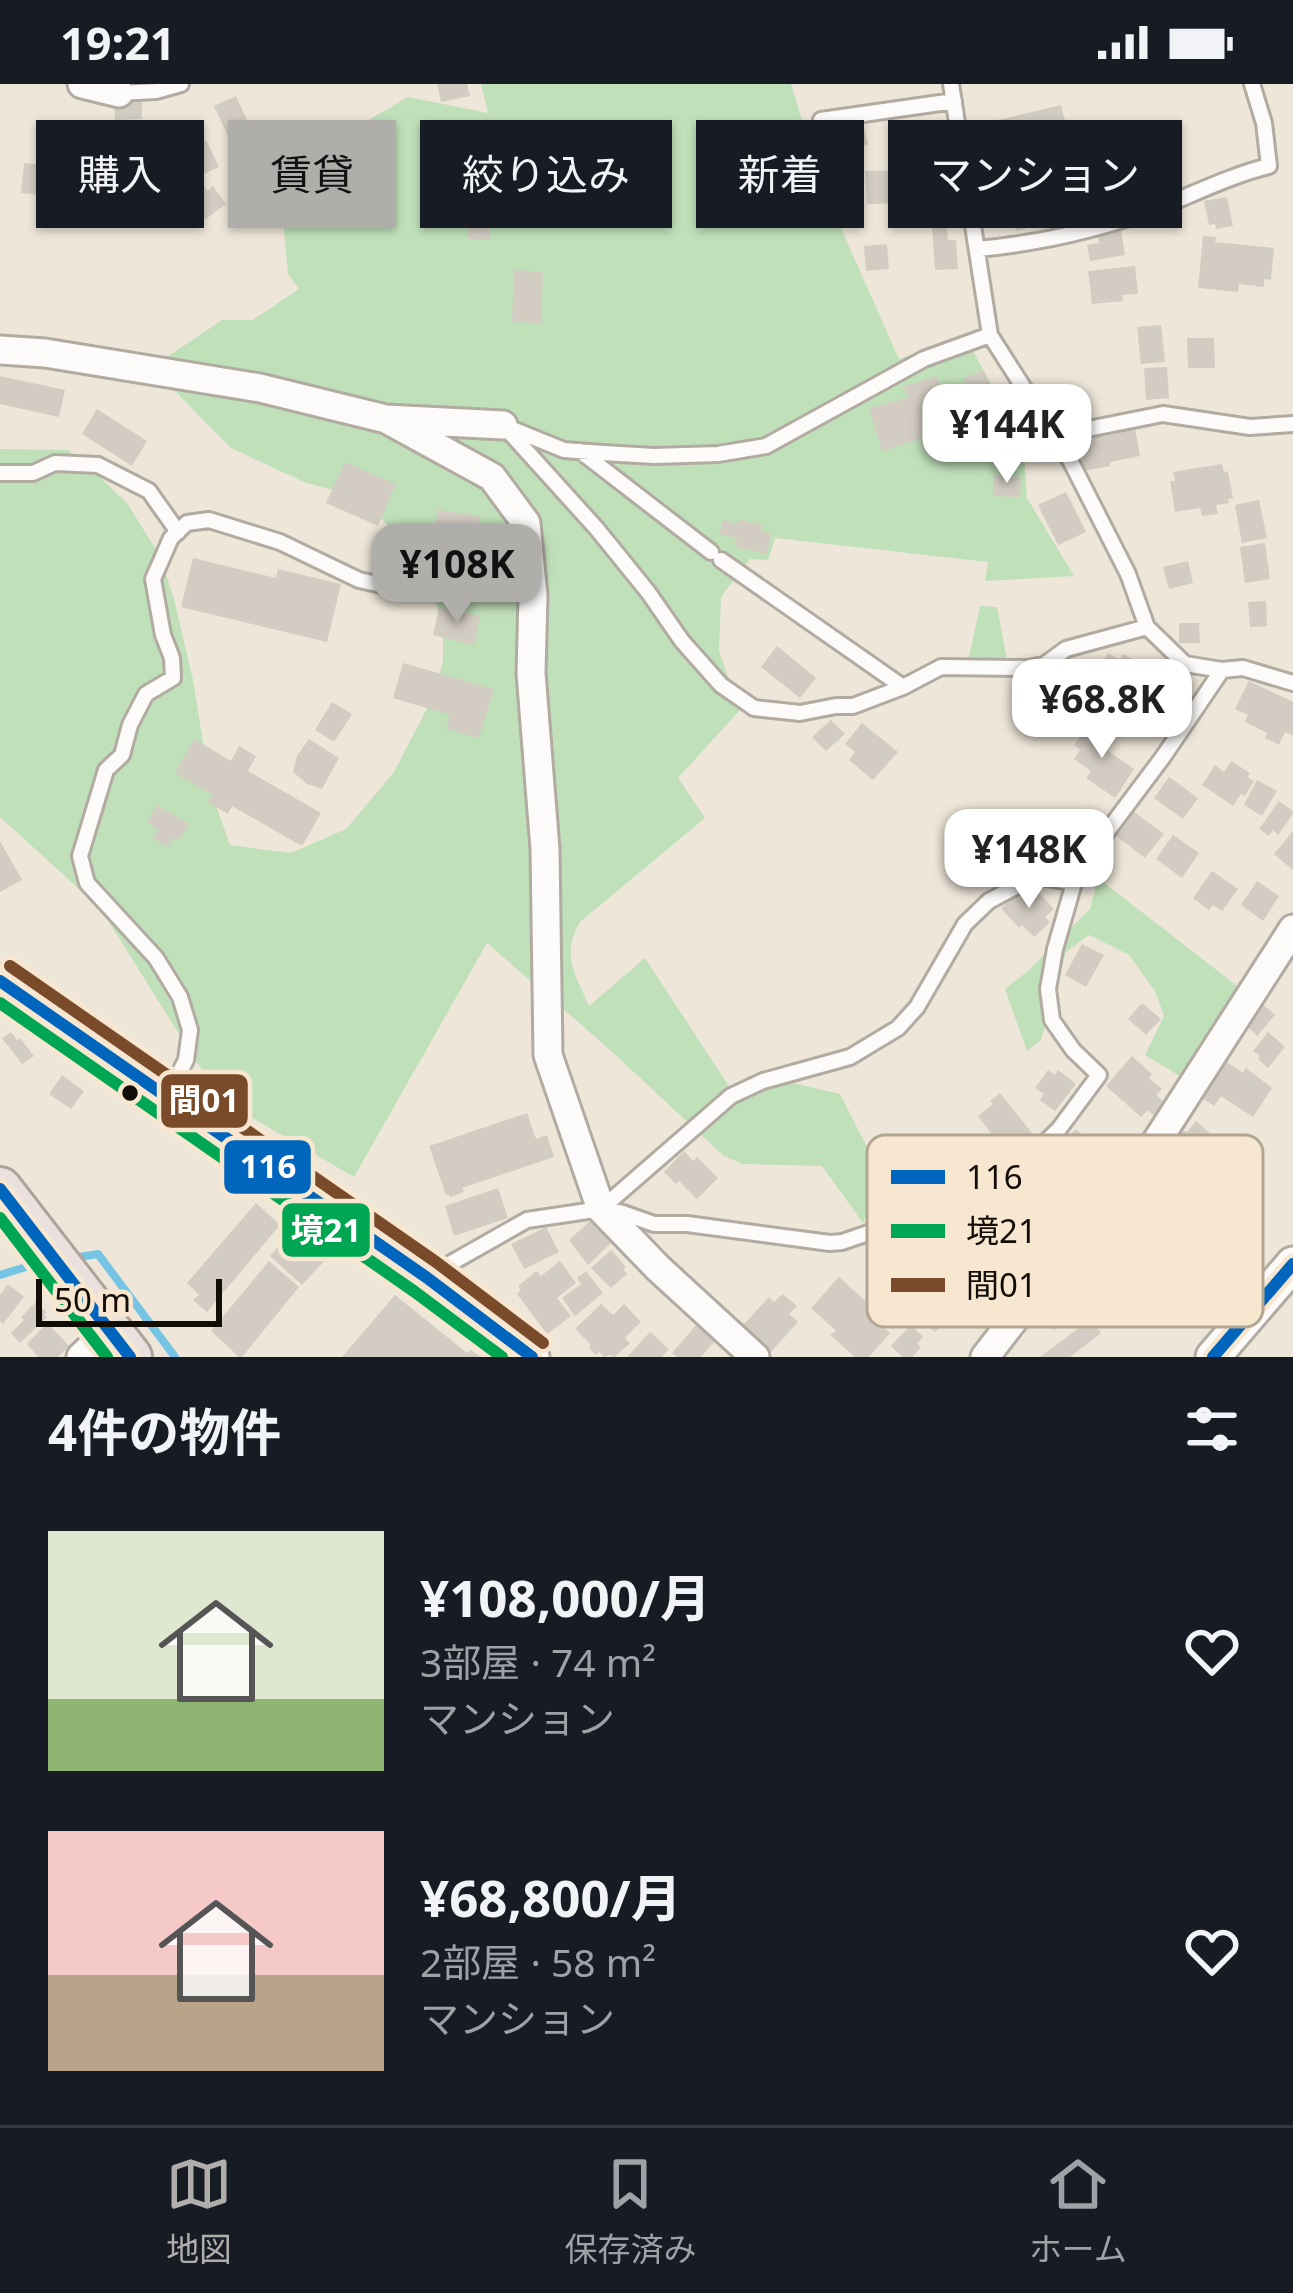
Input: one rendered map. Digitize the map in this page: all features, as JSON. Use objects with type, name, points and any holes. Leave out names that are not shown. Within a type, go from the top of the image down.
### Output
[{"type":"highway","points":[[0,1189],[107,1348]]},
{"type":"street","points":[[82,84],[119,93]]},
{"type":"street","points":[[0,350],[260,388],[386,419],[502,425]]},
{"type":"street","points":[[386,419],[492,477],[526,523],[533,596],[531,674],[545,849],[548,1055],[601,1209],[754,1357]]},
{"type":"street","points":[[1161,1135],[1293,929]]},
{"type":"street","points":[[0,980],[426,1277],[532,1357]]},
{"type":"street","points":[[1263,1299],[1293,1264]]},
{"type":"street","points":[[985,1357],[1008,1327]]},
{"type":"street","points":[[1214,1357],[1239,1327]]},
{"type":"lane","points":[[119,93],[181,84]]},
{"type":"lane","points":[[951,84],[990,335],[1071,462],[1119,556],[1148,627],[1185,664],[1243,668],[1293,683]]},
{"type":"lane","points":[[978,249],[1070,236],[1269,166],[1264,123],[1252,84]]},
{"type":"lane","points":[[821,120],[954,101]]},
{"type":"lane","points":[[502,425],[564,450],[654,456],[718,454],[766,446],[924,359],[990,335]]},
{"type":"lane","points":[[1053,436],[1163,414],[1250,427],[1293,424]]},
{"type":"lane","points":[[502,425],[597,529],[721,685],[754,707],[800,713],[853,706],[941,667],[1044,665],[1066,649],[1148,627]]},
{"type":"lane","points":[[580,451],[716,555],[903,687]]},
{"type":"lane","points":[[0,473],[33,473],[55,463],[98,465],[148,491],[178,532]]},
{"type":"lane","points":[[167,1097],[186,1060],[190,1030],[180,997],[156,958],[87,883],[80,856],[106,770],[122,755],[146,694],[173,678],[153,579],[163,553],[187,523],[209,520],[280,542],[359,580],[386,586],[476,587]]},
{"type":"lane","points":[[386,586],[401,553]]},
{"type":"lane","points":[[1053,1135],[1099,1075],[1072,1050],[1052,1020],[1048,989],[1078,869],[1222,670]]},
{"type":"lane","points":[[601,1209],[731,1096],[763,1081],[850,1057],[898,1028],[916,1007],[965,924],[989,901],[1036,876],[1074,883]]},
{"type":"lane","points":[[426,1277],[527,1220],[601,1209],[654,1224],[830,1243],[867,1234]]},
{"type":"green space","points":[[481,84],[791,84],[802,120],[696,120],[696,228],[841,228],[899,359],[965,336],[1023,444],[1027,498],[1074,576],[985,581],[988,562],[775,538],[768,560],[750,559],[721,597],[719,651],[740,710],[678,778],[705,818],[581,921],[571,944],[572,964],[589,1006],[645,958],[738,1100],[785,1081],[840,1094],[867,1147],[863,1223],[822,1166],[743,1164],[724,1156],[487,943],[354,1177],[220,1099],[100,908],[0,817],[0,449],[68,450],[127,503],[160,556],[193,680],[211,792],[230,845],[291,853],[346,829],[394,772],[434,695],[443,660],[443,623],[424,572],[360,498],[304,482],[231,448],[167,383],[167,357],[222,320],[253,320],[299,289],[288,274],[284,228],[396,228],[396,120],[368,120],[408,97],[488,113]]},
{"type":"green space","points":[[980,606],[997,607],[1008,664],[968,662]]},
{"type":"green space","points":[[1098,878],[1245,992],[1183,1078],[1145,1055],[1164,1016],[1155,991],[1129,955],[1089,935],[1066,952],[1041,1040],[1027,1051],[1005,989],[1090,909]]},
{"type":"building","points":[[437,84],[467,84],[470,96],[441,102]]},
{"type":"building","points":[[236,96],[247,120],[228,120],[228,136],[214,106]]},
{"type":"building","points":[[142,102],[142,119],[115,120],[114,103]]},
{"type":"building","points":[[1061,105],[1065,120],[998,120]]},
{"type":"building","points":[[204,141],[219,167],[204,174]]},
{"type":"building","points":[[24,163],[36,164],[36,194],[21,193]]},
{"type":"building","points":[[865,171],[888,171],[888,204],[867,204]]},
{"type":"building","points":[[213,186],[226,204],[204,220],[204,188],[207,191]]},
{"type":"building","points":[[1227,197],[1233,226],[1216,229],[1215,224],[1209,225],[1204,201]]},
{"type":"building","points":[[469,228],[490,228],[489,240],[468,239]]},
{"type":"building","points":[[932,228],[947,228],[948,240],[956,240],[958,269],[935,270]]},
{"type":"building","points":[[1121,230],[1125,255],[1090,261],[1087,245],[1099,243],[1097,234]]},
{"type":"building","points":[[1203,236],[1216,237],[1215,242],[1274,248],[1271,280],[1264,279],[1264,287],[1239,284],[1238,292],[1198,288]]},
{"type":"building","points":[[887,244],[889,269],[866,271],[864,246]]},
{"type":"building","points":[[1135,266],[1138,294],[1122,295],[1123,301],[1092,304],[1088,271]]},
{"type":"building","points":[[514,270],[543,272],[541,323],[512,322]]},
{"type":"building","points":[[1161,325],[1165,362],[1141,364],[1137,327]]},
{"type":"building","points":[[1187,338],[1214,338],[1215,368],[1188,368]]},
{"type":"building","points":[[1167,367],[1169,398],[1146,400],[1144,368]]},
{"type":"building","points":[[983,370],[1009,425],[983,437],[962,392],[968,389],[963,379]]},
{"type":"building","points":[[0,376],[65,390],[59,417],[0,404]]},
{"type":"building","points":[[937,376],[954,429],[949,430],[951,435],[928,443],[926,437],[882,451],[869,408],[908,398],[904,386]]},
{"type":"building","points":[[97,409],[147,441],[132,466],[82,434]]},
{"type":"building","points":[[1135,428],[1140,456],[1084,471],[1078,439]]},
{"type":"building","points":[[345,462],[396,484],[378,526],[326,503]]},
{"type":"building","points":[[1222,464],[1233,498],[1229,503],[1216,505],[1218,514],[1202,516],[1200,508],[1175,512],[1173,472]]},
{"type":"building","points":[[994,476],[1021,477],[1020,497],[993,496]]},
{"type":"building","points":[[1066,492],[1086,532],[1058,545],[1038,505]]},
{"type":"building","points":[[1259,500],[1267,538],[1242,543],[1235,505]]},
{"type":"building","points":[[438,510],[480,516],[476,544],[433,539]]},
{"type":"building","points":[[739,519],[762,525],[761,531],[771,534],[767,554],[735,547],[737,538],[719,534],[723,520],[738,524]]},
{"type":"building","points":[[1265,543],[1270,579],[1245,583],[1240,547]]},
{"type":"building","points":[[193,558],[276,578],[278,569],[341,584],[327,642],[181,607]]},
{"type":"building","points":[[1188,561],[1193,583],[1169,589],[1163,567]]},
{"type":"building","points":[[1266,601],[1267,626],[1250,627],[1248,602]]},
{"type":"building","points":[[439,607],[480,616],[474,645],[433,635]]},
{"type":"building","points":[[1179,623],[1199,623],[1200,643],[1179,643]]},
{"type":"building","points":[[777,646],[816,678],[800,698],[761,667]]},
{"type":"building","points":[[1108,653],[1120,660],[1123,654],[1186,688],[1170,717],[1159,710],[1153,722],[1092,683]]},
{"type":"building","points":[[403,663],[494,689],[479,738],[446,729],[450,715],[393,698]]},
{"type":"building","points":[[1249,681],[1293,702],[1293,736],[1285,732],[1279,745],[1245,722],[1248,715],[1235,709]]},
{"type":"building","points":[[332,702],[352,714],[334,742],[315,730]]},
{"type":"building","points":[[831,720],[845,734],[826,751],[812,737]]},
{"type":"building","points":[[1090,722],[1112,737],[1105,749],[1134,769],[1115,798],[1086,778],[1091,771],[1074,759],[1080,750],[1074,745]]},
{"type":"building","points":[[862,723],[898,752],[873,780],[849,760],[855,752],[845,744]]},
{"type":"building","points":[[194,739],[231,761],[239,746],[256,756],[248,771],[321,813],[302,846],[232,806],[228,814],[208,802],[212,795],[175,773]]},
{"type":"building","points":[[309,739],[339,758],[322,789],[293,772]]},
{"type":"building","points":[[1231,761],[1254,781],[1233,806],[1202,785],[1215,765],[1224,772]]},
{"type":"building","points":[[1169,777],[1198,798],[1183,819],[1154,798]]},
{"type":"building","points":[[1257,780],[1277,791],[1262,816],[1244,805]]},
{"type":"building","points":[[1279,801],[1293,814],[1278,835],[1273,830],[1269,836],[1259,829]]},
{"type":"building","points":[[157,805],[189,824],[179,841],[173,838],[167,847],[153,838],[159,830],[147,822]]},
{"type":"building","points":[[1133,811],[1164,834],[1145,858],[1115,835]]},
{"type":"building","points":[[1293,831],[1293,870],[1274,854]]},
{"type":"building","points":[[1173,835],[1199,853],[1182,878],[1156,859]]},
{"type":"building","points":[[0,841],[22,880],[0,892]]},
{"type":"building","points":[[1212,871],[1238,889],[1222,911],[1213,905],[1209,910],[1193,898]]},
{"type":"building","points":[[1257,881],[1279,896],[1263,921],[1241,905]]},
{"type":"building","points":[[1023,888],[1032,897],[1038,892],[1054,909],[1045,917],[1050,922],[1034,937],[1001,908]]},
{"type":"building","points":[[1082,944],[1104,955],[1086,987],[1065,975]]},
{"type":"building","points":[[1258,1000],[1275,1015],[1257,1036],[1242,1020]]},
{"type":"building","points":[[1142,1003],[1161,1019],[1146,1035],[1128,1019]]},
{"type":"building","points":[[11,1032],[34,1056],[22,1064],[2,1038]]},
{"type":"building","points":[[1268,1032],[1285,1047],[1268,1068],[1253,1051]]},
{"type":"building","points":[[1132,1056],[1162,1089],[1156,1095],[1164,1102],[1153,1115],[1148,1110],[1141,1117],[1106,1086]]},
{"type":"building","points":[[1219,1057],[1243,1073],[1246,1068],[1272,1088],[1253,1117],[1221,1096],[1214,1106],[1200,1097]]},
{"type":"building","points":[[1048,1070],[1055,1075],[1058,1070],[1076,1084],[1055,1111],[1040,1100],[1044,1094],[1035,1088]]},
{"type":"building","points":[[62,1075],[84,1091],[71,1109],[49,1094]]},
{"type":"building","points":[[1000,1093],[1034,1135],[992,1135],[978,1116],[993,1104],[990,1101]]},
{"type":"building","points":[[527,1113],[536,1139],[547,1135],[554,1157],[446,1195],[429,1146]]},
{"type":"building","points":[[1196,1121],[1212,1135],[1179,1134]]},
{"type":"building","points":[[684,1151],[718,1178],[697,1199],[664,1172]]},
{"type":"building","points":[[498,1188],[508,1218],[454,1236],[445,1206]]},
{"type":"building","points":[[256,1203],[280,1225],[207,1312],[193,1300],[199,1295],[187,1283]]},
{"type":"building","points":[[590,1221],[611,1243],[588,1265],[569,1240]]},
{"type":"building","points":[[297,1226],[330,1255],[302,1285],[270,1256]]},
{"type":"building","points":[[546,1227],[559,1252],[524,1269],[511,1244]]},
{"type":"building","points":[[611,1250],[627,1274],[611,1288],[591,1268]]},
{"type":"building","points":[[269,1261],[299,1287],[239,1357],[211,1331]]},
{"type":"building","points":[[560,1261],[576,1283],[557,1298],[571,1316],[547,1334],[517,1294],[518,1286]]},
{"type":"building","points":[[586,1271],[603,1293],[575,1316],[562,1298],[581,1284],[577,1278]]},
{"type":"building","points":[[839,1277],[867,1303],[867,1327],[883,1327],[890,1333],[869,1357],[855,1357],[830,1335],[836,1331],[811,1308]]},
{"type":"building","points":[[8,1284],[24,1297],[3,1324],[0,1295]]},
{"type":"building","points":[[783,1294],[797,1306],[789,1314],[798,1322],[771,1352],[743,1325],[769,1297],[774,1302]]},
{"type":"building","points":[[395,1295],[467,1353],[471,1350],[481,1357],[342,1357]]},
{"type":"building","points":[[36,1302],[47,1317],[20,1343],[11,1333]]},
{"type":"building","points":[[601,1304],[613,1315],[624,1304],[641,1322],[625,1338],[630,1343],[615,1357],[596,1355],[575,1329]]},
{"type":"building","points":[[47,1323],[69,1346],[58,1357],[38,1357],[27,1344]]},
{"type":"building","points":[[697,1324],[715,1341],[701,1357],[677,1357],[672,1353]]},
{"type":"building","points":[[909,1327],[923,1337],[912,1357],[903,1357],[891,1346]]},
{"type":"building","points":[[1080,1327],[1097,1327],[1101,1333],[1070,1357],[1040,1357]]},
{"type":"building","points":[[650,1332],[669,1349],[662,1357],[627,1357]]},
{"type":"waterway","points":[[79,1257],[98,1254],[175,1357]]},
{"type":"waterway","points":[[0,1275],[26,1267]]},
{"type":"transit line","name":"間01","points":[[10,966],[436,1262],[543,1343]]},
{"type":"transit line","name":"116","points":[[0,981],[426,1277],[532,1357]]},
{"type":"transit line","name":"境21","points":[[0,1003],[502,1357]]},
{"type":"transit line","name":"116","points":[[0,1189],[130,1357]]},
{"type":"transit line","name":"境21","points":[[0,1218],[107,1357]]},
{"type":"transit line","name":"116","points":[[1263,1299],[1293,1264]]},
{"type":"transit line","name":"116","points":[[1213,1357],[1239,1327]]}]
